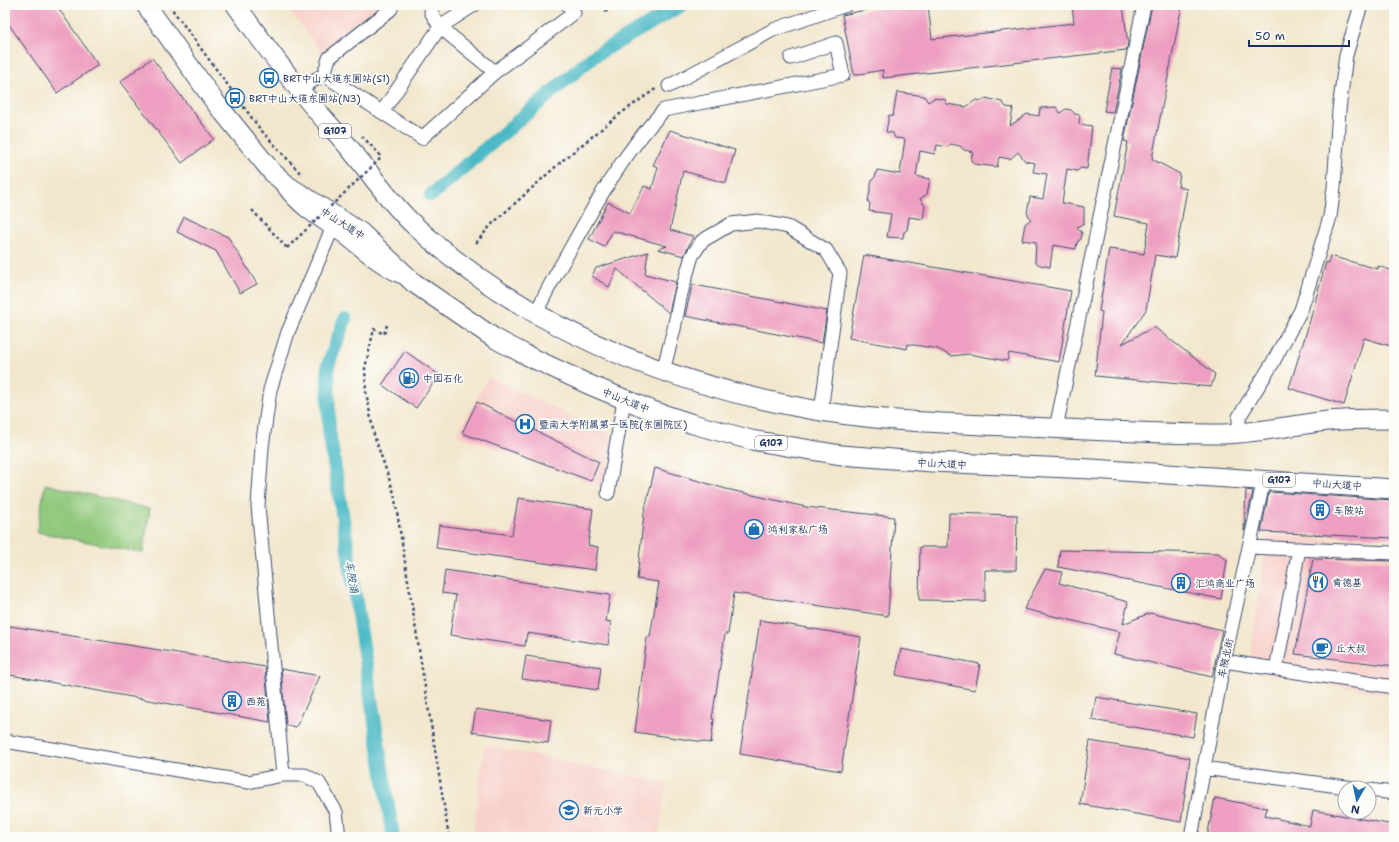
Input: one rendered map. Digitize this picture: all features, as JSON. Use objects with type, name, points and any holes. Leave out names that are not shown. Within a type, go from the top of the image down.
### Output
[{"type":"highway","name":"中山大道中","points":[[146,5],[215,102],[272,172],[301,196],[360,232],[414,283],[462,318],[494,338],[526,355],[624,400],[652,411],[751,440],[841,455],[987,465],[1092,469],[1264,479],[1394,489]]},
{"type":"highway","name":"G107","points":[[236,5],[298,88],[355,154],[395,208],[454,258],[502,294],[536,314],[606,350],[663,372],[745,395],[821,411],[941,423],[1202,434],[1239,433],[1350,419],[1394,419]]},
{"type":"street","points":[[433,5],[431,12],[440,27],[495,72]]},
{"type":"street","points":[[382,112],[440,27],[474,5]]},
{"type":"street","points":[[324,76],[422,138],[495,72],[574,13],[568,5]]},
{"type":"street","points":[[669,86],[773,30],[846,5]]},
{"type":"street","points":[[1056,428],[1144,5]]},
{"type":"street","points":[[1239,433],[1240,417],[1272,364],[1301,310],[1330,217],[1334,187],[1339,110],[1346,55],[1360,5]]},
{"type":"street","points":[[298,88],[324,76],[329,58],[391,9]]},
{"type":"street","points":[[536,314],[583,226],[622,161],[646,128],[664,110],[843,74],[836,43],[791,58]]},
{"type":"street","points":[[272,172],[289,195],[302,209],[332,229],[374,261],[414,283]]},
{"type":"street","points":[[663,372],[681,293],[692,256],[702,241],[731,224],[758,221],[788,227],[826,250],[840,273],[821,411]]},
{"type":"street","points":[[283,775],[258,506],[262,447],[270,390],[285,339],[332,229]]},
{"type":"street","points":[[608,493],[624,400]]},
{"type":"street","name":"车陂北街","points":[[1191,837],[1224,661],[1264,479]]},
{"type":"street","points":[[1249,547],[1394,553]]},
{"type":"street","points":[[1276,669],[1299,549]]},
{"type":"street","points":[[1224,661],[1394,687]]},
{"type":"street","points":[[5,741],[248,782],[283,775],[305,775],[319,783],[336,812],[339,837]]},
{"type":"street","points":[[1203,768],[1337,786]]},
{"type":"street","points":[[1377,791],[1394,793]]},
{"type":"path","points":[[169,5],[256,124],[304,177]]},
{"type":"path","points":[[606,12],[616,5]]},
{"type":"path","points":[[476,243],[491,225],[563,160],[614,118],[654,89],[669,86]]},
{"type":"path","points":[[252,210],[287,248],[382,157],[361,135]]},
{"type":"path","points":[[387,325],[384,334],[374,329],[365,368],[366,392],[374,435],[394,493],[449,837]]},
{"type":"shaded area","points":[[285,5],[389,5],[324,55]]},
{"type":"shaded area","name":"暨南大学附属第一医院(东圃院区)","points":[[488,377],[614,436],[603,488],[456,435]]},
{"type":"shaded area","points":[[1267,535],[1394,545],[1394,695],[1248,671]]},
{"type":"shaded area","name":"新元小学","points":[[484,745],[667,783],[658,837],[473,837]]},
{"type":"green space","points":[[45,484],[150,509],[143,553],[37,532]]},
{"type":"building","points":[[5,5],[56,5],[98,65],[57,93],[5,19]]},
{"type":"building","points":[[875,5],[928,5],[932,39],[1074,23],[1072,5],[1123,5],[1128,44],[1126,50],[883,78],[883,70],[854,75],[842,15],[875,8]]},
{"type":"building","points":[[1152,5],[1182,5],[1152,159],[1180,174],[1178,187],[1187,189],[1175,258],[1155,255],[1146,310],[1122,344],[1154,327],[1215,374],[1211,387],[1095,376],[1102,312],[1099,311],[1109,249],[1144,254],[1149,223],[1114,216],[1128,142],[1124,141]]},
{"type":"building","points":[[152,58],[214,139],[182,163],[120,82]]},
{"type":"building","points":[[1112,68],[1122,69],[1113,112],[1104,111]]},
{"type":"building","points":[[897,92],[924,96],[928,102],[934,98],[946,100],[946,104],[966,107],[976,100],[982,101],[986,98],[1002,102],[1006,107],[1013,108],[1010,126],[1027,114],[1039,116],[1040,108],[1056,107],[1060,113],[1066,109],[1080,115],[1079,124],[1092,126],[1087,169],[1081,168],[1077,171],[1067,169],[1062,203],[1084,207],[1084,223],[1077,227],[1082,233],[1081,239],[1077,242],[1076,249],[1053,245],[1050,267],[1040,265],[1035,262],[1036,242],[1022,240],[1025,224],[1031,219],[1027,213],[1030,197],[1043,199],[1047,174],[1033,172],[1035,163],[1025,161],[1018,152],[1010,159],[999,157],[997,167],[974,164],[971,160],[973,152],[951,144],[947,147],[937,145],[935,154],[920,151],[916,176],[930,179],[927,194],[920,199],[925,206],[923,219],[909,217],[907,230],[904,232],[903,238],[887,237],[891,214],[869,211],[870,204],[868,201],[872,180],[875,177],[877,170],[900,174],[905,139],[895,138],[893,133],[886,132],[889,115],[893,116]]},
{"type":"building","points":[[670,130],[735,150],[726,183],[683,171],[670,230],[693,236],[684,256],[658,249],[667,246],[613,231],[604,247],[589,239],[608,202],[630,213],[644,186],[652,189],[658,167],[653,165]]},
{"type":"building","points":[[184,217],[228,237],[257,284],[240,293],[216,251],[177,232]]},
{"type":"building","points":[[648,252],[645,274],[676,282],[669,313],[617,269],[609,287],[592,276],[596,268]]},
{"type":"building","points":[[864,255],[1071,291],[1059,362],[1009,353],[1007,361],[969,354],[951,356],[938,349],[908,344],[907,349],[849,338]]},
{"type":"building","points":[[1330,256],[1378,269],[1378,266],[1394,271],[1394,347],[1364,338],[1344,405],[1289,388],[1326,262],[1328,263]]},
{"type":"building","points":[[695,285],[827,311],[822,343],[685,316],[692,286]]},
{"type":"building","points":[[405,351],[439,375],[416,408],[382,385]]},
{"type":"building","points":[[477,402],[599,462],[591,481],[462,433]]},
{"type":"building","points":[[655,468],[726,489],[806,507],[894,517],[888,616],[734,593],[728,634],[725,634],[712,719],[714,719],[711,743],[635,732],[647,637],[650,637],[659,582],[637,579],[644,513]]},
{"type":"building","points":[[1246,490],[1253,491],[1244,531]]},
{"type":"building","name":"车陂站","points":[[1269,492],[1394,500],[1394,538],[1261,532]]},
{"type":"building","points":[[518,498],[593,509],[588,545],[598,547],[595,570],[436,548],[439,525],[512,535]]},
{"type":"building","points":[[949,513],[1017,515],[1016,570],[985,570],[985,601],[919,600],[920,547],[948,547]]},
{"type":"building","name":"汇鸿商业广场","points":[[1060,550],[1218,553],[1227,560],[1221,599],[1058,567]]},
{"type":"building","points":[[1313,559],[1394,561],[1394,666],[1295,654]]},
{"type":"building","points":[[1045,569],[1062,572],[1059,583],[1128,602],[1123,624],[1150,613],[1222,630],[1212,677],[1114,654],[1120,632],[1024,609]]},
{"type":"building","points":[[445,570],[610,595],[606,621],[611,622],[608,645],[527,633],[525,646],[450,635],[456,595],[442,593]]},
{"type":"building","points":[[760,620],[861,637],[841,771],[740,754]]},
{"type":"building","name":"西苑","points":[[10,626],[265,667],[270,722],[5,674],[5,638]]},
{"type":"building","points":[[901,649],[980,664],[975,690],[896,675]]},
{"type":"building","points":[[526,656],[601,667],[598,690],[522,679]]},
{"type":"building","points":[[281,669],[320,676],[296,727],[286,725]]},
{"type":"building","points":[[1096,697],[1197,714],[1193,737],[1092,720]]},
{"type":"building","points":[[476,709],[551,720],[548,743],[472,732]]},
{"type":"building","points":[[1090,741],[1190,758],[1181,822],[1080,804]]},
{"type":"building","points":[[1215,798],[1267,808],[1265,816],[1310,826],[1313,810],[1337,814],[1337,820],[1367,820],[1394,825],[1394,837],[1207,837]]},
{"type":"waterway","points":[[431,195],[594,56],[682,5]]},
{"type":"waterway","name":"车陂涌","points":[[345,319],[328,365],[329,430],[393,837]]},
{"type":"place","name":"BRT中山大道东圃站(S1)","points":[[269,78]]},
{"type":"place","name":"BRT中山大道东圃站(N3)","points":[[235,98]]},
{"type":"place","name":"中国石化","points":[[409,378]]},
{"type":"place","name":"暨南大学附属第一医院(东圃院区)","points":[[525,424]]},
{"type":"place","name":"车陂站","points":[[1320,510]]},
{"type":"place","name":"鸿利家私广场","points":[[754,529]]},
{"type":"place","name":"肯德基","points":[[1318,582]]},
{"type":"place","name":"汇鸿商业广场","points":[[1181,583]]},
{"type":"place","name":"丘大叔","points":[[1322,648]]},
{"type":"place","name":"西苑","points":[[232,701]]},
{"type":"place","name":"新元小学","points":[[569,810]]}]
